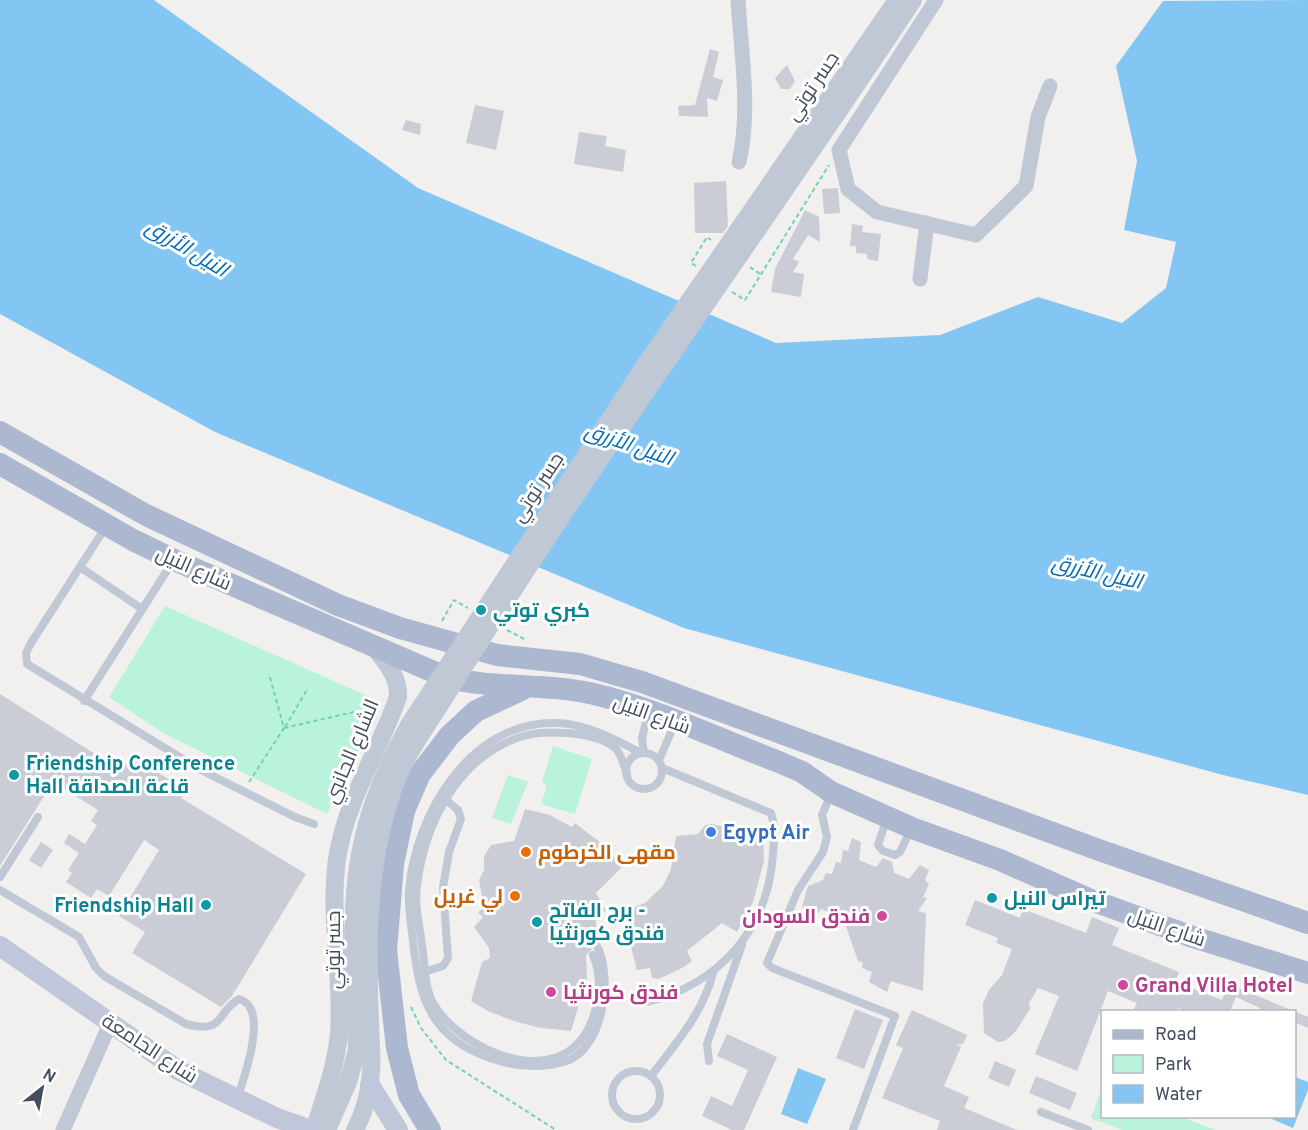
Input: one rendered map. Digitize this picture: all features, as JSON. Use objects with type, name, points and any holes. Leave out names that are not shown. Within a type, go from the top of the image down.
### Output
[{"type":"main road","name":"شارع النيل","points":[[0,432],[146,515],[338,605],[400,628],[497,655],[580,664],[642,682],[1099,850],[1308,923]]},
{"type":"main road","name":"شارع النيل","points":[[4,469],[174,560],[448,678],[491,685],[531,685],[593,694],[649,711],[802,772],[831,792],[912,828],[1190,936],[1308,973]]},
{"type":"main road","points":[[133,540],[146,515]]},
{"type":"main road","points":[[430,1130],[409,1095],[401,1062],[387,950],[393,864],[405,811],[420,774],[450,735],[476,711],[531,685]]},
{"type":"main road","name":"شارع الجامعة","points":[[0,946],[178,1070],[237,1100],[312,1130]]},
{"type":"main road","points":[[371,1077],[398,1130]]},
{"type":"street","points":[[738,0],[744,103],[744,132],[739,162]]},
{"type":"street","name":"جسر توتي","points":[[364,1049],[355,899],[370,810],[390,759],[409,725],[592,444],[897,0]]},
{"type":"street","name":"جسر توتي","points":[[364,1049],[369,904],[373,865],[389,801],[407,759],[493,620],[604,451],[825,134],[913,0]]},
{"type":"street","points":[[936,0],[839,150],[848,189],[877,212],[976,235],[1026,186],[1038,117],[1050,86]]},
{"type":"street","points":[[920,279],[927,223]]},
{"type":"street","name":"الشارع الجانبي","points":[[312,1130],[330,1081],[339,1032],[335,914],[337,861],[343,830],[354,793],[398,697],[399,685],[395,675],[373,645]]},
{"type":"street","points":[[63,1130],[110,1024]]},
{"type":"street","points":[[355,1130],[363,1113],[371,1077],[364,1049]]},
{"type":"street","points":[[327,1130],[364,1049]]},
{"type":"street","points":[[371,1077],[401,1062]]},
{"type":"lane","points":[[107,526],[26,653],[27,664],[84,701],[201,770],[314,824]]},
{"type":"lane","points":[[84,701],[174,560]]},
{"type":"lane","points":[[80,567],[142,609]]},
{"type":"lane","points":[[643,753],[642,738],[649,711]]},
{"type":"lane","points":[[658,760],[675,722]]},
{"type":"lane","points":[[593,955],[598,971],[598,986],[591,1022],[577,1044],[558,1056],[547,1059],[504,1057],[465,1037],[434,1005],[421,973],[410,907],[414,862],[421,835],[434,805],[459,770],[496,739],[520,728],[547,723],[584,728],[608,736],[658,760],[662,768],[659,782],[647,789],[634,785],[619,752],[609,744],[568,732],[540,732],[498,746],[464,776],[445,799],[430,829],[416,888],[421,973],[419,990],[432,1015],[450,1035],[471,1050],[511,1065],[550,1065],[570,1060],[582,1051],[593,1037],[599,1024],[603,965],[596,944]]},
{"type":"lane","points":[[627,773],[630,760],[643,753]]},
{"type":"lane","points":[[662,768],[771,813],[776,836],[767,890],[742,944],[707,1044],[709,1061]]},
{"type":"lane","points":[[831,792],[822,815],[827,837],[823,852],[798,890],[767,963],[772,968],[895,1016],[853,1130]]},
{"type":"lane","points":[[421,973],[443,966],[449,953],[444,927],[443,887],[450,852],[461,819],[458,810],[445,799]]},
{"type":"lane","points":[[887,816],[878,845],[887,853],[895,855],[900,852],[912,828]]},
{"type":"lane","points":[[0,877],[38,817]]},
{"type":"lane","points":[[0,890],[79,937],[96,968],[104,976],[186,1024],[201,1028],[214,1025],[222,1019],[233,1003],[239,999],[245,1001],[251,1008],[252,1050],[237,1100]]},
{"type":"lane","points":[[647,1002],[688,988],[713,973],[742,944]]},
{"type":"lane","points":[[651,1076],[688,1029],[707,996],[713,973]]},
{"type":"lane","points":[[634,1071],[651,1076],[660,1091],[657,1109],[642,1119],[624,1117],[612,1104],[612,1086],[618,1078],[634,1071]]},
{"type":"lane","points":[[1041,1112],[1088,1130]]},
{"type":"path","points":[[729,291],[745,300],[839,150]]},
{"type":"path","points":[[697,267],[691,263],[707,237]]},
{"type":"path","points":[[443,621],[454,600],[470,610]]},
{"type":"path","points":[[498,626],[532,643]]},
{"type":"path","points":[[269,674],[284,728]]},
{"type":"path","points":[[243,791],[308,688]]},
{"type":"path","points":[[284,728],[354,712]]},
{"type":"green space","points":[[165,606],[372,698],[380,710],[374,725],[350,764],[327,814],[163,733],[109,697]]},
{"type":"green space","points":[[553,746],[592,759],[575,814],[541,804],[547,786],[542,782]]},
{"type":"green space","points":[[508,775],[528,782],[511,824],[492,818]]},
{"type":"green space","points":[[1101,1091],[1101,1118],[1184,1118],[1216,1130],[1122,1130],[1091,1118]]},
{"type":"water","name":"النيل الأزرق","points":[[0,0],[154,0],[418,188],[776,343],[940,335],[1038,297],[1122,323],[1166,288],[1176,242],[1124,230],[1137,161],[1116,66],[1163,1],[1308,0],[1308,795],[1223,775],[684,628],[215,432],[0,314]]},
{"type":"water","points":[[798,1068],[826,1079],[807,1124],[781,1114]]},
{"type":"water","points":[[1296,1077],[1308,1082],[1308,1090],[1293,1128],[1269,1118],[1296,1118]]},
{"type":"building","points":[[710,49],[719,52],[713,77],[723,80],[717,101],[707,98],[708,117],[679,116],[678,106],[695,105]]},
{"type":"building","points":[[787,65],[795,81],[790,89],[781,89],[775,78]]},
{"type":"building","points":[[475,105],[504,111],[496,150],[466,143]]},
{"type":"building","points":[[406,120],[421,124],[420,135],[402,130]]},
{"type":"building","points":[[579,132],[607,136],[605,146],[626,150],[623,172],[574,164]]},
{"type":"building","points":[[726,181],[728,226],[723,233],[695,233],[694,183]]},
{"type":"building","points":[[838,188],[840,213],[824,214],[822,189]]},
{"type":"building","points":[[805,210],[819,217],[820,242],[808,235],[793,259],[799,262],[793,272],[804,274],[801,297],[771,292],[775,269]]},
{"type":"building","points":[[852,224],[863,226],[862,232],[881,234],[878,261],[867,259],[867,254],[856,253],[856,246],[850,246]]},
{"type":"building","points":[[0,694],[122,771],[131,756],[186,790],[181,798],[306,874],[232,996],[221,1007],[132,953],[145,932],[119,916],[159,850],[144,840],[109,896],[97,889],[91,898],[66,882],[72,873],[68,870],[79,853],[64,843],[69,834],[85,844],[97,825],[91,821],[98,810],[53,782],[0,866]]},
{"type":"building","name":"برج الفاتح - فندق كورنثيا","points":[[525,809],[550,815],[572,827],[575,823],[601,843],[622,867],[596,893],[606,911],[595,914],[597,934],[591,941],[592,949],[586,955],[587,979],[571,1031],[541,1028],[517,1022],[490,1012],[471,1001],[482,962],[490,958],[489,948],[474,927],[483,917],[478,913],[484,907],[479,880],[484,870],[484,856],[491,845],[514,841]]},
{"type":"building","points":[[705,825],[721,826],[729,836],[763,836],[764,861],[753,902],[737,932],[722,923],[687,951],[692,961],[659,979],[652,978],[650,968],[637,970],[622,912],[645,903],[663,886],[671,869],[676,836],[698,834]]},
{"type":"building","name":"فندق السودان","points":[[852,838],[861,842],[859,860],[876,867],[883,858],[892,862],[894,873],[909,879],[920,865],[929,870],[925,880],[929,884],[923,897],[927,898],[918,911],[926,913],[923,991],[891,981],[887,992],[869,982],[872,972],[862,968],[863,963],[858,961],[843,918],[821,909],[818,913],[802,907],[808,886],[823,880],[826,873],[832,874],[836,862],[841,863],[843,850],[848,851]]},
{"type":"building","points":[[41,842],[53,850],[41,868],[29,860]]},
{"type":"building","name":"Grand Villa Hotel","points":[[975,900],[1020,918],[1023,909],[1086,933],[1092,917],[1119,928],[1112,945],[1179,972],[1175,982],[1222,1000],[1229,984],[1292,1010],[1259,1010],[1260,1008],[1236,997],[1230,1010],[1178,1008],[1177,1010],[1134,1010],[1137,1003],[1108,991],[1077,1071],[1035,1054],[1059,996],[1038,988],[1029,1003],[1030,1009],[1016,1031],[1005,1041],[998,1042],[984,1033],[983,1003],[989,990],[1002,975],[1012,949],[996,943],[998,938],[965,925]]},
{"type":"building","points":[[855,1009],[883,1020],[864,1069],[836,1058]]},
{"type":"building","points":[[912,1010],[967,1035],[963,1044],[956,1045],[961,1047],[944,1086],[969,1097],[964,1108],[1017,1130],[937,1130],[940,1121],[882,1098],[903,1048],[896,1045]]},
{"type":"building","points":[[1296,1012],[1308,1017],[1308,1028],[1296,1023]]},
{"type":"building","points":[[727,1034],[777,1057],[744,1130],[732,1130],[702,1116],[711,1096],[732,1106],[748,1070],[717,1056]]},
{"type":"building","points":[[995,1061],[1016,1070],[1009,1087],[988,1078]]},
{"type":"building","points":[[1036,1076],[1077,1093],[1070,1110],[1029,1093]]},
{"type":"place","name":"كبري توتي","points":[[481,610]]},
{"type":"place","name":"Friendship Conference Hall قاعة الصداقة","points":[[14,775]]},
{"type":"place","name":"Egypt Air","points":[[711,832]]},
{"type":"place","name":"مقهى الخرطوم","points":[[526,852]]},
{"type":"place","name":"لي غريل","points":[[515,896]]},
{"type":"place","name":"تيراس النيل","points":[[992,898]]},
{"type":"place","name":"Friendship Hall","points":[[206,905]]},
{"type":"place","name":"فندق السودان","points":[[882,916]]},
{"type":"place","name":"برج الفاتح - فندق كورنثيا","points":[[537,922]]},
{"type":"place","name":"Grand Villa Hotel","points":[[1123,985]]},
{"type":"place","name":"فندق كورنثيا","points":[[551,992]]}]
